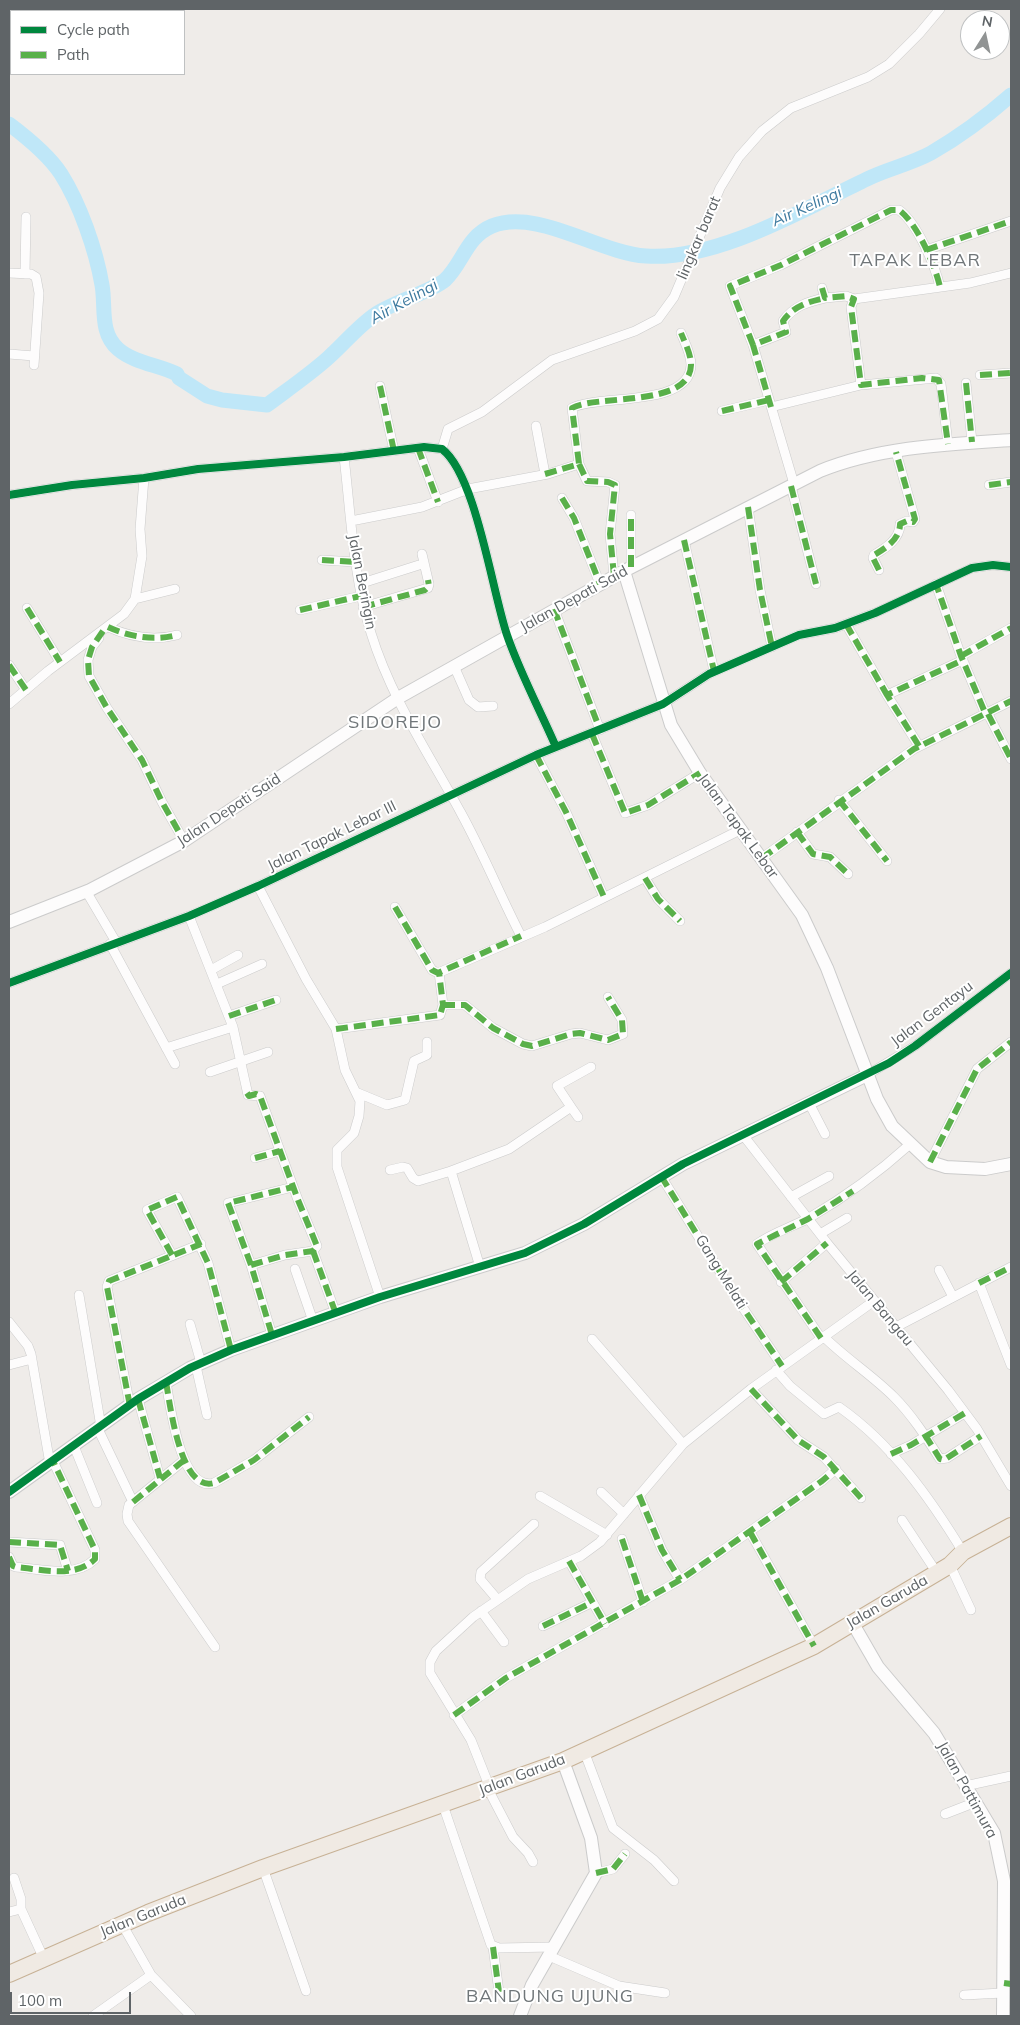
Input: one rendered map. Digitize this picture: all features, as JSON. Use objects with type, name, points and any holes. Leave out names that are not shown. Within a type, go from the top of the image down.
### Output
[{"type":"highway","name":"Jalan Garuda","points":[[9,1974],[122,1924],[263,1868],[489,1789],[562,1761],[814,1646],[943,1569],[964,1552],[1011,1526]]},
{"type":"street","name":"lingkar barat","points":[[442,449],[448,430],[482,412],[541,367],[571,352],[635,332],[658,319],[674,297],[720,188],[739,158],[762,131],[791,108],[868,77],[889,64],[919,34],[940,9]]},
{"type":"street","points":[[816,584],[770,404],[753,345],[730,289],[732,284],[774,268],[895,209],[904,214],[926,250],[940,287]]},
{"type":"street","points":[[26,217],[26,274]]},
{"type":"street","points":[[926,250],[1011,220]]},
{"type":"street","points":[[753,345],[786,332],[783,321],[796,308],[806,302],[846,296],[854,299],[940,287],[987,280],[1011,273]]},
{"type":"street","points":[[9,274],[26,274],[36,277],[38,283],[34,361],[9,354]]},
{"type":"street","points":[[822,288],[825,298]]},
{"type":"street","points":[[854,299],[850,307],[861,384]]},
{"type":"street","points":[[623,571],[610,534],[615,485],[608,482],[587,481],[579,464],[572,408],[670,392],[683,380],[691,367],[690,354],[681,332]]},
{"type":"street","points":[[980,375],[1011,374]]},
{"type":"street","points":[[722,411],[770,404],[861,384],[922,378],[939,380],[948,444]]},
{"type":"street","points":[[966,383],[972,442]]},
{"type":"street","points":[[380,386],[394,451]]},
{"type":"street","points":[[536,426],[545,474]]},
{"type":"street","name":"Jalan Depati Said","points":[[9,922],[86,891],[184,841],[398,698],[623,571],[792,485],[841,462],[948,444],[1011,440]]},
{"type":"street","points":[[418,448],[438,502]]},
{"type":"street","points":[[9,495],[72,485],[144,478],[205,468],[344,457],[418,448],[442,449],[454,461],[468,489],[507,635],[556,747]]},
{"type":"street","points":[[879,570],[873,558],[874,554],[886,549],[900,532],[900,524],[907,521],[913,522],[915,519],[896,452]]},
{"type":"street","name":"Jalan Beringin","points":[[344,457],[355,562],[363,607],[382,663],[398,698],[450,794],[521,936]]},
{"type":"street","points":[[351,521],[422,507],[468,489],[545,474],[579,464]]},
{"type":"street","points":[[9,704],[60,662],[106,630],[124,614],[135,599],[142,556],[140,520],[144,478]]},
{"type":"street","points":[[989,485],[1011,482]]},
{"type":"street","points":[[562,498],[574,518],[600,584]]},
{"type":"street","points":[[748,507],[760,590],[772,648]]},
{"type":"street","points":[[623,571],[632,515]]},
{"type":"street","points":[[684,540],[714,671]]},
{"type":"street","points":[[363,607],[428,588],[429,584],[422,554]]},
{"type":"street","points":[[322,560],[355,562]]},
{"type":"street","points":[[359,584],[419,565]]},
{"type":"street","name":"Jalan Tapak Lebar III","points":[[9,983],[189,916],[258,886],[536,755],[663,704],[714,671],[799,635],[846,624],[875,613],[972,568],[993,565],[1011,568]]},
{"type":"street","name":"Jalan Tapak Lebar","points":[[623,571],[671,725],[700,773],[742,829],[809,928],[827,968],[867,1075],[885,1116],[909,1144],[930,1162]]},
{"type":"street","points":[[936,584],[962,658],[987,715],[1011,759]]},
{"type":"street","points":[[135,599],[142,599],[175,589]]},
{"type":"street","points":[[300,610],[361,596]]},
{"type":"street","points":[[27,608],[60,662]]},
{"type":"street","points":[[554,609],[582,676],[596,732],[626,813],[648,805],[700,773]]},
{"type":"street","points":[[846,624],[919,746]]},
{"type":"street","points":[[887,695],[962,658],[1011,628]]},
{"type":"street","points":[[106,630],[154,638],[177,635]]},
{"type":"street","points":[[106,630],[92,647],[88,660],[89,676],[107,708],[139,754],[162,802],[184,841]]},
{"type":"street","points":[[9,664],[26,690]]},
{"type":"street","points":[[454,666],[469,700],[478,707],[493,706]]},
{"type":"street","points":[[762,858],[839,800],[919,746],[987,715],[1011,701]]},
{"type":"street","points":[[536,755],[566,812],[604,897]]},
{"type":"street","points":[[839,800],[888,861]]},
{"type":"street","points":[[395,908],[432,970],[439,972],[545,927],[742,829]]},
{"type":"street","points":[[797,832],[813,854],[830,856],[848,874]]},
{"type":"street","points":[[645,878],[658,899],[680,921]]},
{"type":"street","points":[[258,886],[306,979],[336,1029],[345,1070],[358,1093],[360,1110],[358,1124],[351,1137],[337,1150],[337,1167],[380,1297]]},
{"type":"street","points":[[86,891],[175,1064]]},
{"type":"street","points":[[189,916],[234,1027],[248,1095],[260,1096],[293,1187],[317,1243],[317,1248],[312,1251],[285,1255],[251,1265]]},
{"type":"street","points":[[211,970],[238,955]]},
{"type":"street","points":[[218,984],[262,964]]},
{"type":"street","points":[[336,1029],[440,1015],[443,1005],[439,972]]},
{"type":"street","name":"Jalan Gentayu","points":[[867,1075],[915,1046],[1011,972]]},
{"type":"street","points":[[443,1005],[465,1005],[493,1028],[523,1044],[532,1046],[571,1034],[608,1040],[618,1038],[623,1034],[624,1026],[608,997]]},
{"type":"street","points":[[230,1016],[276,1000]]},
{"type":"street","points":[[166,1048],[234,1027]]},
{"type":"street","points":[[358,1093],[387,1105],[405,1100],[414,1061],[427,1055],[427,1042]]},
{"type":"street","points":[[1011,1042],[977,1069],[930,1162],[966,1170],[985,1169],[1011,1164]]},
{"type":"street","points":[[210,1072],[240,1060],[268,1052]]},
{"type":"street","points":[[578,1117],[557,1086],[591,1067]]},
{"type":"street","points":[[9,1492],[134,1402],[198,1364],[230,1350],[380,1297],[525,1253],[584,1224],[661,1176],[867,1075]]},
{"type":"street","points":[[809,1103],[825,1134]]},
{"type":"street","points":[[390,1170],[407,1168],[418,1181],[451,1172],[509,1149],[571,1107]]},
{"type":"street","name":"Jalan Bangau","points":[[743,1135],[827,1243],[965,1413],[1011,1486]]},
{"type":"street","points":[[909,1144],[878,1173],[808,1218],[757,1244],[781,1282],[822,1337],[844,1358],[893,1396],[925,1435],[940,1459],[944,1460],[981,1436]]},
{"type":"street","points":[[255,1158],[280,1151]]},
{"type":"street","points":[[451,1172],[480,1267]]},
{"type":"street","name":"Gang Melati","points":[[661,1176],[790,1386],[824,1414],[837,1406],[844,1410],[870,1431],[891,1454]]},
{"type":"street","points":[[791,1197],[829,1176]]},
{"type":"street","points":[[272,1335],[251,1265],[228,1203],[293,1187]]},
{"type":"street","points":[[172,1255],[148,1210],[173,1198],[179,1198],[208,1263],[230,1350]]},
{"type":"street","points":[[820,1234],[846,1218]]},
{"type":"street","points":[[781,1282],[827,1243]]},
{"type":"street","points":[[160,1478],[134,1402],[107,1287],[110,1281],[201,1244]]},
{"type":"street","points":[[312,1251],[336,1314]]},
{"type":"street","points":[[896,1327],[1011,1267]]},
{"type":"street","points":[[295,1269],[313,1321]]},
{"type":"street","points":[[939,1270],[953,1297]]},
{"type":"street","points":[[979,1283],[1010,1360]]},
{"type":"street","points":[[80,1295],[99,1428],[133,1502]]},
{"type":"street","points":[[533,1862],[528,1853],[512,1838],[489,1789],[471,1740],[430,1673],[430,1662],[436,1651],[451,1635],[497,1599],[541,1571],[569,1561],[593,1549],[683,1444],[750,1389],[874,1300]]},
{"type":"street","points":[[9,1322],[28,1346],[32,1359],[51,1462],[96,1554],[90,1563],[68,1572],[16,1567],[13,1566],[9,1557]]},
{"type":"street","points":[[190,1324],[207,1415]]},
{"type":"street","points":[[592,1339],[683,1444]]},
{"type":"street","points":[[9,1365],[32,1359]]},
{"type":"street","points":[[166,1382],[183,1461],[203,1483],[214,1483],[254,1460],[309,1417]]},
{"type":"street","points":[[750,1389],[798,1440],[819,1453],[836,1469],[861,1498]]},
{"type":"street","points":[[964,1552],[931,1501],[891,1454],[965,1413]]},
{"type":"street","points":[[74,1446],[97,1504]]},
{"type":"street","points":[[183,1461],[133,1502],[128,1508],[128,1520],[215,1647]]},
{"type":"street","points":[[454,1715],[501,1680],[605,1624],[680,1580],[836,1469]]},
{"type":"street","points":[[601,1492],[624,1514]]},
{"type":"street","points":[[640,1495],[662,1550],[680,1580]]},
{"type":"street","points":[[540,1496],[606,1535]]},
{"type":"street","points":[[902,1520],[943,1569],[971,1610]]},
{"type":"street","points":[[497,1599],[480,1579],[481,1572],[534,1524]]},
{"type":"street","points":[[750,1532],[814,1646]]},
{"type":"street","points":[[622,1539],[643,1602]]},
{"type":"street","points":[[9,1542],[60,1545],[68,1572]]},
{"type":"street","points":[[569,1561],[591,1603],[605,1624]]},
{"type":"street","points":[[544,1626],[591,1603]]},
{"type":"street","points":[[481,1611],[504,1642]]},
{"type":"street","name":"Jalan Pattimura","points":[[852,1622],[878,1667],[934,1733],[994,1832],[1003,1866],[1006,1987],[1003,2016]]},
{"type":"street","points":[[584,1751],[613,1828],[654,1860],[674,1881]]},
{"type":"street","points":[[520,2016],[532,1985],[596,1873],[591,1838],[562,1761]]},
{"type":"street","points":[[965,1786],[1011,1776]]},
{"type":"street","points":[[945,1814],[976,1802]]},
{"type":"street","points":[[443,1805],[493,1947],[499,1992]]},
{"type":"street","points":[[596,1873],[612,1869],[625,1854]]},
{"type":"street","points":[[263,1868],[306,1991]]},
{"type":"street","points":[[14,1878],[21,1899],[21,1909],[44,1959]]},
{"type":"street","points":[[9,1912],[21,1909]]},
{"type":"street","points":[[122,1924],[151,1975],[190,2016]]},
{"type":"street","points":[[493,1947],[551,1952],[619,1986],[665,1993]]},
{"type":"street","points":[[93,2016],[151,1975]]},
{"type":"street","points":[[964,1995],[1006,1987]]},
{"type":"waterway","name":"Air Kelingi","points":[[9,124],[44,154],[61,174],[75,199],[91,242],[99,271],[103,293],[104,319],[108,335],[118,349],[131,358],[177,374],[179,378],[207,396],[222,400],[267,405],[321,364],[376,314],[431,289],[445,280],[470,243],[483,231],[492,226],[510,222],[528,223],[568,233],[608,248],[646,256],[673,255],[702,250],[760,231],[875,175],[923,157],[962,133],[1011,95]]},
{"type":"marked path","points":[[753,345],[730,286],[781,265],[891,210],[899,210],[906,216],[919,234],[930,256],[940,287]]},
{"type":"marked path","points":[[926,250],[1011,221]]},
{"type":"marked path","points":[[822,288],[825,298],[846,296],[854,299],[851,307],[861,385],[922,378],[939,380],[948,444]]},
{"type":"marked path","points":[[771,407],[753,345],[786,332],[783,321],[796,308],[825,298]]},
{"type":"marked path","points":[[545,474],[579,464],[572,408],[601,401],[660,394],[676,388],[687,379],[691,361],[681,333]]},
{"type":"marked path","points":[[980,375],[1011,373]]},
{"type":"marked path","points":[[966,383],[972,442]]},
{"type":"marked path","points":[[380,386],[394,451]]},
{"type":"marked path","points":[[722,411],[769,400]]},
{"type":"marked path","points":[[418,448],[438,502]]},
{"type":"marked path","points":[[879,570],[873,558],[874,555],[895,539],[900,524],[907,521],[913,522],[915,519],[896,452]]},
{"type":"marked path","points":[[579,464],[587,481],[608,482],[615,485],[610,534],[614,576]]},
{"type":"marked path","points":[[989,485],[1011,482]]},
{"type":"marked path","points":[[791,486],[816,584]]},
{"type":"marked path","points":[[562,498],[574,518],[600,584]]},
{"type":"marked path","points":[[748,507],[760,590],[772,647]]},
{"type":"marked path","points":[[631,515],[631,567]]},
{"type":"marked path","points":[[684,540],[714,671]]},
{"type":"marked path","points":[[322,560],[355,562]]},
{"type":"marked path","points":[[363,607],[425,590],[429,586],[428,580]]},
{"type":"marked path","points":[[939,583],[936,584],[961,656],[986,715]]},
{"type":"marked path","points":[[300,610],[361,596]]},
{"type":"marked path","points":[[27,608],[60,662]]},
{"type":"marked path","points":[[554,609],[600,730]]},
{"type":"marked path","points":[[846,624],[887,695]]},
{"type":"marked path","points":[[108,627],[142,637],[160,638],[177,635]]},
{"type":"marked path","points":[[961,656],[1011,628]]},
{"type":"marked path","points":[[103,631],[92,647],[88,660],[89,676],[107,708],[142,760],[162,802],[184,841]]},
{"type":"marked path","points":[[919,746],[887,695],[963,660]]},
{"type":"marked path","points":[[9,665],[26,690]]},
{"type":"marked path","points":[[762,858],[914,749],[1011,701]]},
{"type":"marked path","points":[[988,714],[1011,759]]},
{"type":"marked path","points":[[592,734],[625,813],[648,805],[700,773]]},
{"type":"marked path","points":[[536,755],[566,812],[604,897]]},
{"type":"marked path","points":[[839,800],[887,861]]},
{"type":"marked path","points":[[797,832],[813,854],[830,857],[848,874]]},
{"type":"marked path","points":[[645,878],[658,899],[680,921]]},
{"type":"marked path","points":[[395,907],[432,970],[438,973],[521,936]]},
{"type":"marked path","points":[[336,1029],[440,1015],[443,1005],[439,972]]},
{"type":"marked path","points":[[443,1005],[465,1005],[493,1028],[523,1044],[532,1046],[571,1034],[580,1033],[608,1040],[623,1034],[622,1020],[608,997]]},
{"type":"marked path","points":[[229,1016],[276,1000]]},
{"type":"marked path","points":[[930,1162],[977,1069],[1011,1042]]},
{"type":"marked path","points":[[247,1093],[249,1096],[256,1094],[260,1096],[317,1246],[313,1251],[285,1255],[251,1265],[272,1335]]},
{"type":"marked path","points":[[255,1158],[280,1151]]},
{"type":"marked path","points":[[661,1176],[733,1293],[782,1366]]},
{"type":"marked path","points":[[251,1265],[228,1203],[293,1187]]},
{"type":"marked path","points":[[821,1338],[757,1244],[808,1219],[853,1191]]},
{"type":"marked path","points":[[172,1255],[147,1210],[177,1197],[208,1263],[231,1350]]},
{"type":"marked path","points":[[781,1282],[827,1243]]},
{"type":"marked path","points":[[130,1406],[107,1287],[109,1281],[201,1244]]},
{"type":"marked path","points":[[313,1251],[336,1314]]},
{"type":"marked path","points":[[979,1283],[1011,1267]]},
{"type":"marked path","points":[[166,1382],[174,1426],[185,1461],[193,1474],[202,1482],[214,1483],[254,1460],[309,1417]]},
{"type":"marked path","points":[[751,1389],[798,1440],[824,1457],[861,1498]]},
{"type":"marked path","points":[[138,1399],[160,1478]]},
{"type":"marked path","points":[[891,1454],[911,1445],[965,1413]]},
{"type":"marked path","points":[[925,1435],[940,1459],[944,1460],[981,1436]]},
{"type":"marked path","points":[[9,1557],[13,1566],[46,1571],[78,1569],[95,1559],[95,1550],[53,1461]]},
{"type":"marked path","points":[[133,1502],[183,1461]]},
{"type":"marked path","points":[[454,1715],[506,1678],[680,1580],[822,1481],[836,1469]]},
{"type":"marked path","points":[[639,1495],[662,1550],[680,1580]]},
{"type":"marked path","points":[[750,1532],[814,1646]]},
{"type":"marked path","points":[[622,1539],[643,1602]]},
{"type":"marked path","points":[[9,1542],[60,1545],[68,1571]]},
{"type":"marked path","points":[[569,1561],[605,1624]]},
{"type":"marked path","points":[[543,1626],[591,1603]]},
{"type":"marked path","points":[[596,1873],[613,1869],[625,1854]]},
{"type":"marked path","points":[[493,1947],[499,1992]]},
{"type":"marked path","points":[[1004,1983],[1011,1984]]},
{"type":"cycle path","points":[[9,495],[72,485],[144,478],[198,469],[344,457],[424,447],[442,449],[454,463],[474,508],[507,635],[556,747]]},
{"type":"cycle path","points":[[9,983],[189,916],[258,886],[536,755],[663,704],[709,674],[799,635],[835,628],[875,613],[972,568],[993,565],[1011,567]]},
{"type":"cycle path","points":[[9,1492],[138,1399],[190,1368],[231,1350],[380,1297],[525,1253],[584,1224],[683,1164],[889,1063],[915,1046],[1011,973]]},
{"type":"district","name":"TAPAK LEBAR","points":[[915,261]]},
{"type":"district","name":"SIDOREJO","points":[[395,723]]},
{"type":"district","name":"BANDUNG UJUNG","points":[[550,1997]]}]
